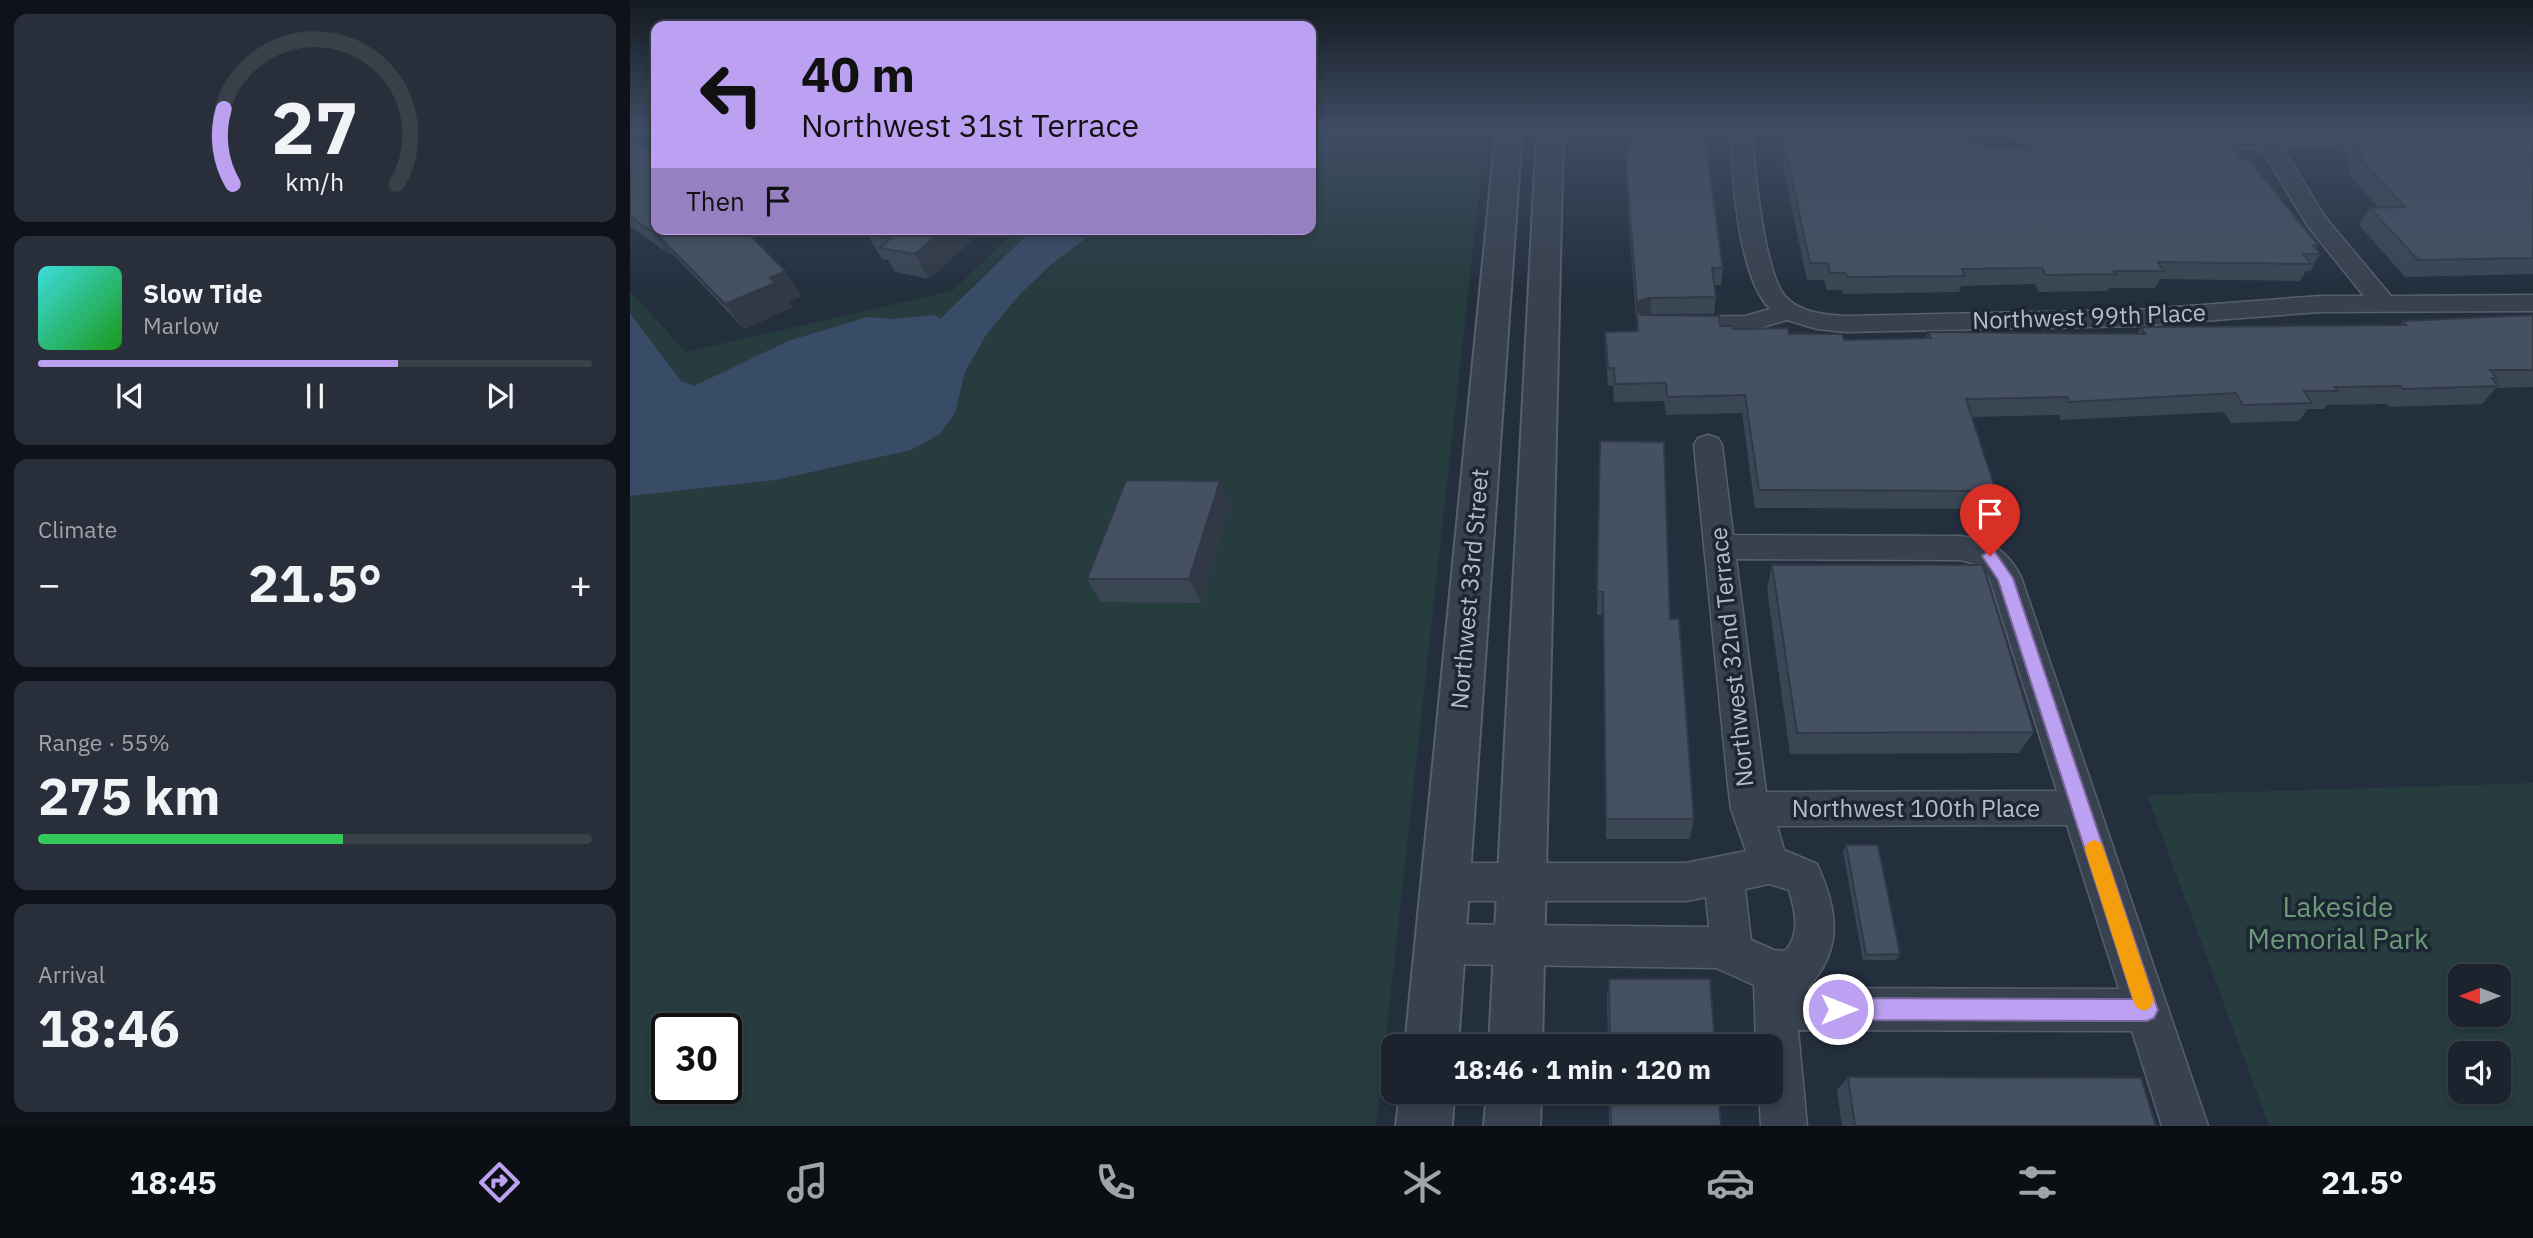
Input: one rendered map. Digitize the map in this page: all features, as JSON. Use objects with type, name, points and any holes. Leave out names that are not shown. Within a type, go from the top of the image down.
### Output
[{"type":"street","name":"Northwest 33rd Street","points":[[1432,1034],[1505,184]]},
{"type":"street","points":[[1516,1034],[1548,184]]},
{"type":"street","points":[[1746,184],[1766,286],[1773,299],[1790,311]]},
{"type":"street","points":[[2293,184],[2315,220],[2383,303]]},
{"type":"street","name":"Northwest 99th Place","points":[[1790,311],[1808,319],[1846,324],[2124,318],[2294,305],[2533,303]]},
{"type":"street","points":[[1650,325],[1746,324],[1790,311]]},
{"type":"street","name":"Northwest 32nd Terrace","points":[[1709,445],[1750,809],[1769,865]]},
{"type":"street","points":[[1720,547],[1960,548],[1987,554],[2005,578],[2185,1126]]},
{"type":"street","name":"Northwest 100th Place","points":[[1750,809],[2081,808]]},
{"type":"street","points":[[1445,882],[1686,882],[1769,865],[1790,870],[1803,877],[1810,892],[1816,923],[1814,947],[1802,964],[1773,990]]},
{"type":"street","points":[[1723,873],[1732,952]]},
{"type":"street","points":[[1440,944],[1696,947],[1732,952],[1773,990],[2147,1010]]},
{"type":"street","points":[[1773,990],[1784,1126]]},
{"type":"street","points":[[1424,1126],[1426,1104]]},
{"type":"street","points":[[1513,1126],[1514,1104]]},
{"type":"green space","points":[[1316,184],[1480,184],[1386,1034],[1381,1034],[1381,1081],[1376,1126],[630,1126],[630,291],[686,352],[952,291],[1011,235],[1316,235]]},
{"type":"green space","name":"Lakeside Memorial Park","points":[[2533,783],[2533,1126],[2269,1126],[2147,795]]},
{"type":"water","points":[[1027,235],[1090,235],[1054,262],[1019,295],[986,335],[965,372],[955,413],[940,434],[911,450],[775,480],[630,496],[630,313],[681,381],[694,386],[788,341],[867,317],[894,319],[934,315],[940,319]]},
{"type":"building","points":[[630,184],[651,184],[651,229],[630,216]]},
{"type":"building","points":[[1627,184],[1711,184],[1723,268],[1712,268],[1716,297],[1651,298],[1641,300],[1637,305]]},
{"type":"building","points":[[1793,184],[2268,184],[2318,245],[2313,245],[2320,254],[2303,254],[2311,264],[2158,262],[2164,271],[2114,271],[2116,274],[2046,275],[2042,268],[1962,269],[1965,276],[1847,277],[1846,273],[1830,273],[1828,263],[1810,263]]},
{"type":"building","points":[[2383,184],[2533,184],[2533,258],[2418,260],[2370,208],[2405,207]]},
{"type":"building","points":[[658,235],[750,235],[785,271],[770,278],[775,283],[725,304]]},
{"type":"building","points":[[873,235],[937,235],[915,254],[880,248],[891,238]]},
{"type":"building","points":[[1637,310],[1642,315],[1719,316],[1720,326],[1733,326],[1733,329],[1788,328],[1789,334],[1842,334],[1844,340],[1931,338],[1928,332],[2145,334],[2141,327],[2406,325],[2403,321],[2533,315],[2533,370],[2490,370],[2497,378],[2492,378],[2498,386],[2403,389],[2401,386],[2335,387],[2338,391],[2304,391],[2312,403],[2243,405],[2236,393],[2069,402],[2067,397],[1966,399],[1996,491],[1759,490],[1745,395],[1667,397],[1666,383],[1615,384],[1614,368],[1608,368],[1605,332],[1638,331]]},
{"type":"building","points":[[1600,441],[1664,442],[1670,619],[1679,619],[1694,819],[1606,819],[1603,592],[1597,592]]},
{"type":"building","points":[[1126,480],[1220,481],[1189,579],[1087,579]]},
{"type":"building","points":[[1772,565],[1983,565],[2034,732],[1797,733]]},
{"type":"building","points":[[1846,845],[1878,845],[1900,954],[1866,955]]},
{"type":"building","points":[[1609,979],[1710,979],[1714,1034],[1610,1034]]},
{"type":"building","points":[[1848,1077],[2141,1078],[2156,1126],[1855,1126]]},
{"type":"building","points":[[1610,1104],[1719,1104],[1721,1126],[1611,1126]]},
{"type":"slow traffic","points":[[2094,850],[2144,1000]]},
{"type":"route","points":[[1838,1009],[2147,1010],[2005,578],[1990,556]]}]
